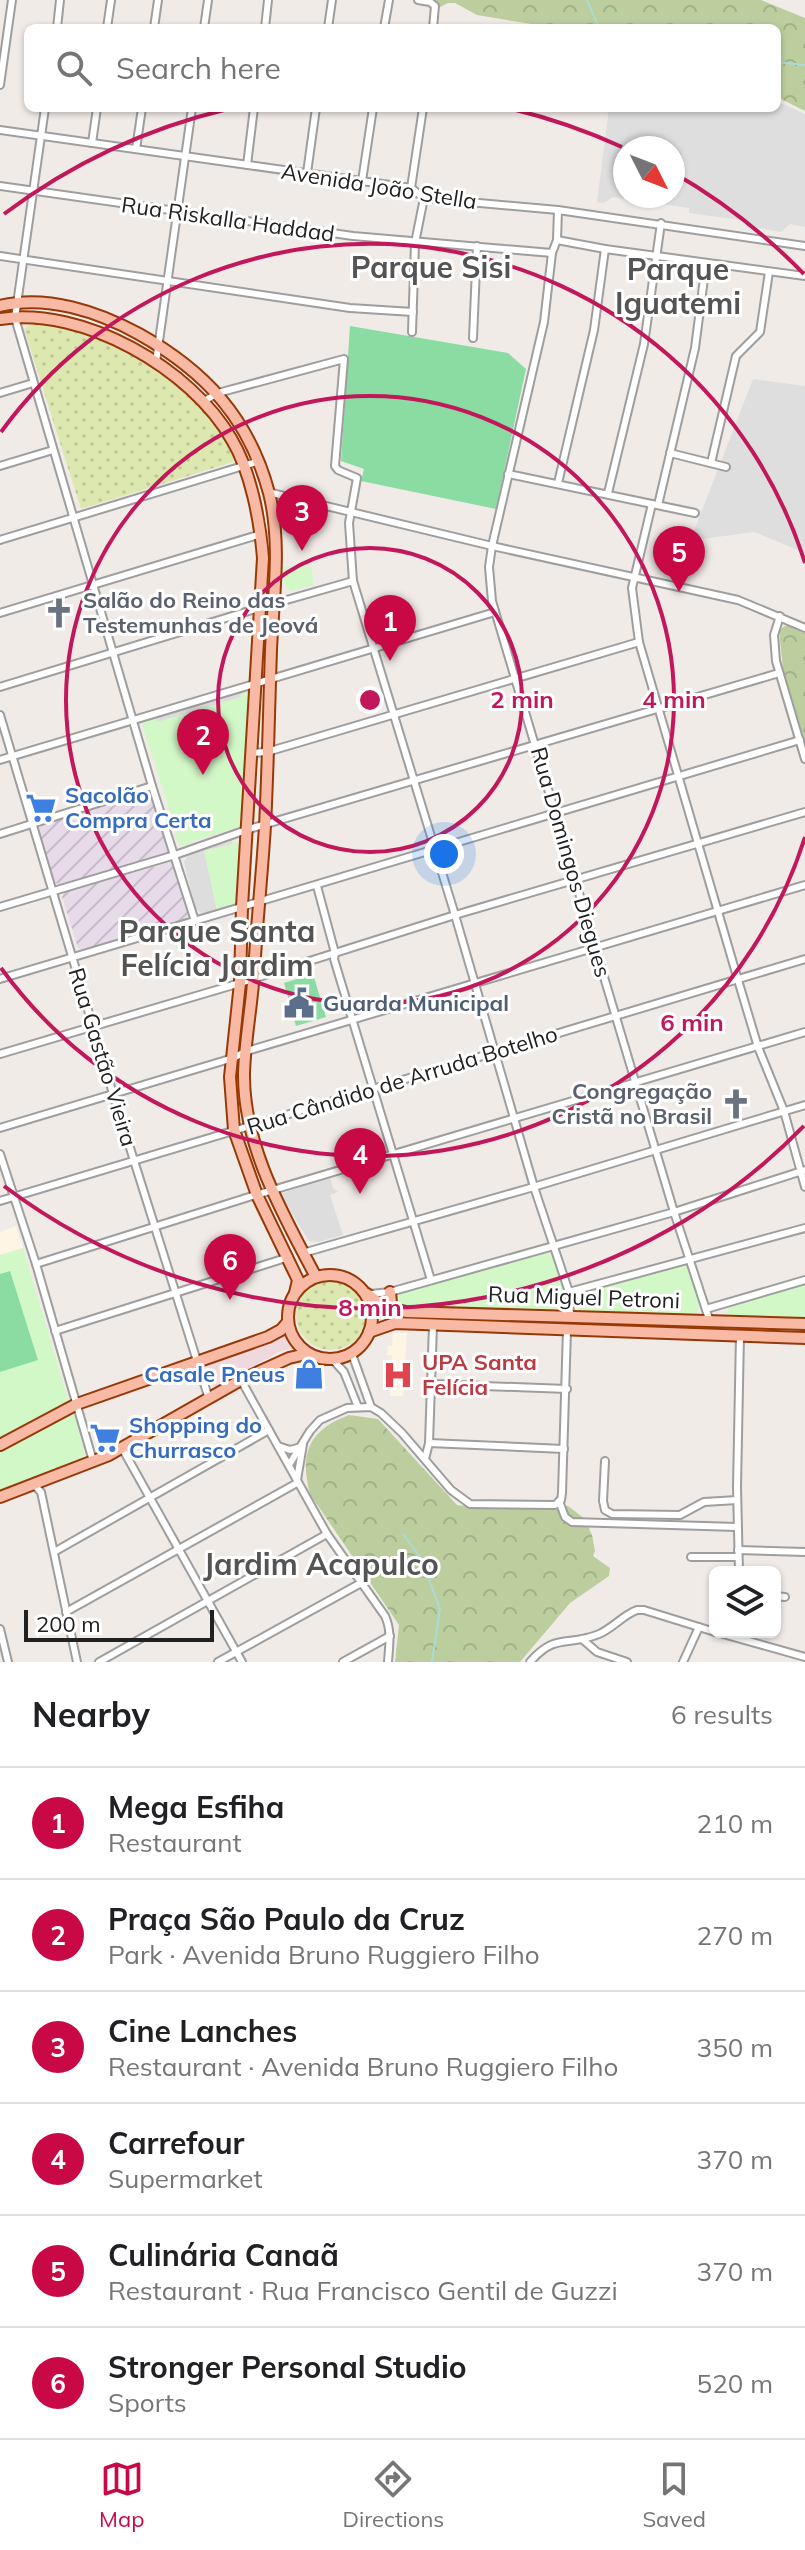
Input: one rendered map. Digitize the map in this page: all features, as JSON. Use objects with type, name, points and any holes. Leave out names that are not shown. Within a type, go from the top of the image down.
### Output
[{"type":"main road","points":[[0,306],[17,301],[91,312],[118,322],[158,345],[218,393],[241,428],[268,492],[277,546],[256,683],[240,983],[230,1077],[234,1130],[257,1195],[298,1280],[295,1293]]},
{"type":"main road","points":[[0,319],[82,326],[156,363],[204,401],[223,425],[244,466],[261,534],[270,679],[265,825],[244,1073],[251,1125],[272,1191],[316,1277]]},
{"type":"main road","points":[[0,1497],[41,1486],[94,1462],[241,1380],[289,1358],[306,1354],[333,1360],[352,1354],[369,1332],[372,1311],[367,1294],[344,1277],[316,1277],[304,1283],[289,1304],[287,1323],[295,1343],[306,1354]]},
{"type":"main road","points":[[390,1292],[395,1310]]},
{"type":"main road","name":"Rua Miguel Petroni","points":[[367,1294],[376,1302],[395,1310],[805,1324]]},
{"type":"main road","points":[[0,1445],[77,1404],[268,1337],[287,1323]]},
{"type":"main road","name":"Rua Miguel Petroni","points":[[369,1332],[388,1324],[805,1338]]},
{"type":"street","points":[[0,85],[12,0]]},
{"type":"street","points":[[57,24],[60,0]]},
{"type":"street","points":[[108,24],[111,0]]},
{"type":"street","points":[[155,24],[158,0]]},
{"type":"street","points":[[205,24],[208,0]]},
{"type":"street","points":[[265,24],[268,0]]},
{"type":"street","points":[[329,24],[332,0]]},
{"type":"street","points":[[385,24],[389,0]]},
{"type":"street","points":[[418,0],[435,6],[433,24]]},
{"type":"street","points":[[45,112],[15,318],[152,786],[195,921]]},
{"type":"street","points":[[92,143],[96,112]]},
{"type":"street","points":[[136,149],[141,112]]},
{"type":"street","points":[[156,363],[191,112]]},
{"type":"street","points":[[247,165],[254,112]]},
{"type":"street","points":[[307,173],[315,112]]},
{"type":"street","points":[[362,181],[372,112]]},
{"type":"street","points":[[411,188],[422,112]]},
{"type":"street","name":"Avenida João Stella","points":[[0,130],[411,188],[424,198],[558,210],[805,246]]},
{"type":"street","name":"Rua Riskalla Haddad","points":[[0,186],[415,243],[552,253]]},
{"type":"street","points":[[412,332],[415,243],[424,198]]},
{"type":"street","name":"Rua Domingos Diegues","points":[[558,210],[557,240],[552,253],[544,322],[492,546],[489,567],[495,612],[674,1212],[710,1322]]},
{"type":"street","points":[[608,493],[644,344],[661,223]]},
{"type":"street","points":[[557,240],[805,276]]},
{"type":"street","points":[[473,338],[477,246]]},
{"type":"street","points":[[558,483],[594,330],[605,249]]},
{"type":"street","points":[[0,256],[350,308],[413,312]]},
{"type":"street","points":[[706,263],[695,348],[670,453],[632,588],[639,642],[657,710],[758,1047],[784,1111],[803,1170],[805,1187]]},
{"type":"street","points":[[711,463],[736,356],[760,332],[769,272]]},
{"type":"street","points":[[204,401],[218,393],[344,359],[335,466],[357,478],[349,529],[353,581],[534,1187],[569,1292],[570,1316]]},
{"type":"street","points":[[0,393],[33,383]]},
{"type":"street","points":[[0,466],[53,450]]},
{"type":"street","points":[[670,453],[726,467]]},
{"type":"street","points":[[0,540],[256,462]]},
{"type":"street","points":[[508,474],[695,513]]},
{"type":"street","points":[[268,492],[492,546],[738,600],[805,628]]},
{"type":"street","points":[[0,613],[261,534]]},
{"type":"street","points":[[0,687],[353,581]]},
{"type":"street","points":[[0,760],[495,612]]},
{"type":"street","points":[[780,616],[773,647],[805,759]]},
{"type":"street","points":[[252,753],[267,752],[394,716],[639,642]]},
{"type":"street","points":[[0,907],[175,855],[249,829],[779,673]]},
{"type":"street","name":"Rua Gastão Vieira","points":[[0,715],[209,1399]]},
{"type":"street","points":[[0,979],[800,740]]},
{"type":"street","points":[[0,834],[152,786]]},
{"type":"street","points":[[0,1054],[805,812]]},
{"type":"street","points":[[0,1128],[805,885]]},
{"type":"street","points":[[317,886],[334,959],[431,1280]]},
{"type":"street","name":"Rua Cândido de Arruda Botelho","points":[[0,1201],[805,959]]},
{"type":"street","points":[[36,1264],[805,1032]]},
{"type":"street","points":[[303,1253],[805,1105]]},
{"type":"street","points":[[0,1154],[94,1462]]},
{"type":"street","points":[[367,1294],[390,1292],[674,1212],[803,1170]]},
{"type":"street","points":[[569,1292],[805,1228]]},
{"type":"street","points":[[55,1331],[289,1257]]},
{"type":"street","points":[[706,1309],[805,1280]]},
{"type":"street","points":[[425,1459],[429,1443],[433,1325]]},
{"type":"street","points":[[352,1354],[371,1407],[390,1421],[451,1490],[470,1504],[555,1505],[562,1493],[567,1330]]},
{"type":"street","points":[[739,1566],[740,1335]]},
{"type":"street","points":[[333,1360],[344,1372],[358,1407]]},
{"type":"street","points":[[241,1380],[327,1534],[385,1616],[390,1636],[388,1662]]},
{"type":"street","points":[[432,1384],[567,1389]]},
{"type":"street","points":[[289,1465],[320,1420],[334,1412],[371,1407]]},
{"type":"street","points":[[54,1552],[269,1430]]},
{"type":"street","points":[[429,1443],[564,1449]]},
{"type":"street","points":[[278,1446],[290,1450],[302,1444]]},
{"type":"street","points":[[66,1612],[297,1482],[303,1456],[302,1444]]},
{"type":"street","points":[[122,1448],[242,1662]]},
{"type":"street","points":[[605,1461],[603,1501],[605,1510],[612,1514],[680,1515],[704,1502],[737,1500]]},
{"type":"street","points":[[41,1486],[77,1662]]},
{"type":"street","points":[[559,1501],[565,1517],[572,1522],[737,1527]]},
{"type":"street","points":[[99,1662],[327,1534]]},
{"type":"street","points":[[691,1557],[805,1552]]},
{"type":"street","points":[[218,1662],[361,1583]]},
{"type":"street","points":[[781,1597],[785,1597]]},
{"type":"street","points":[[530,1662],[549,1644],[602,1633],[630,1612],[641,1610],[709,1630]]},
{"type":"street","points":[[683,1662],[699,1627]]},
{"type":"street","points":[[0,1629],[8,1662]]},
{"type":"street","points":[[343,1662],[390,1636]]},
{"type":"street","points":[[737,1638],[805,1657]]},
{"type":"street","points":[[582,1639],[597,1652],[627,1662]]},
{"type":"shaded area","points":[[781,103],[805,114],[805,227],[790,224],[781,232],[746,226],[747,221],[689,213],[689,208],[685,207],[685,136],[613,136],[613,197],[604,203],[597,202],[608,112],[781,112]]},
{"type":"shaded area","points":[[753,379],[805,386],[805,553],[754,532],[702,539],[692,536]]},
{"type":"shaded area","points":[[240,691],[241,697],[157,722],[156,717]]},
{"type":"shaded area","points":[[151,792],[169,849],[167,854],[63,885],[54,883],[38,830],[40,825]]},
{"type":"shaded area","points":[[232,841],[232,844],[204,851],[217,911],[201,913],[195,907],[184,862],[188,855],[202,848]]},
{"type":"shaded area","points":[[171,862],[175,865],[189,911],[186,919],[83,950],[78,948],[62,897],[64,892]]},
{"type":"shaded area","points":[[330,1177],[333,1188],[338,1192],[330,1195],[343,1235],[318,1242],[309,1241],[280,1194]]},
{"type":"shaded area","points":[[16,1226],[23,1248],[0,1255],[0,1232]]},
{"type":"shaded area","points":[[286,1328],[293,1348],[281,1351],[215,1387],[211,1385],[206,1369],[209,1362]]},
{"type":"shaded area","name":"UPA Santa Felícia","points":[[393,1333],[407,1333],[403,1396],[390,1396],[392,1355],[387,1355],[388,1346],[392,1346]]},
{"type":"green space","points":[[436,0],[761,0],[805,18],[805,111],[781,99],[781,24],[531,24],[477,15],[455,3],[440,7]]},
{"type":"green space","points":[[32,323],[92,334],[144,361],[186,393],[222,429],[232,447],[233,462],[81,509],[24,329]]},
{"type":"green space","points":[[350,326],[508,353],[526,369],[496,509],[361,481],[364,469],[341,461]]},
{"type":"green space","points":[[312,566],[313,585],[292,591],[286,586],[283,567]]},
{"type":"green space","points":[[785,626],[805,633],[805,743],[783,669],[779,630]]},
{"type":"green space","points":[[245,690],[251,696],[243,824],[238,830],[232,829],[191,842],[190,845],[180,845],[174,836],[177,833],[142,725],[156,717],[158,721],[241,697],[240,691]]},
{"type":"green space","points":[[232,841],[241,844],[238,900],[217,911],[204,851],[232,844]]},
{"type":"green space","points":[[313,974],[326,1017],[296,1026],[284,983]]},
{"type":"green space","points":[[23,1248],[69,1402],[67,1406],[0,1443],[0,1255]]},
{"type":"green space","points":[[546,1251],[555,1261],[564,1286],[566,1303],[565,1309],[560,1312],[407,1309],[396,1306],[394,1297],[397,1295]]},
{"type":"green space","points":[[686,1264],[701,1302],[695,1317],[580,1313],[577,1310],[574,1296],[577,1292]]},
{"type":"green space","points":[[10,1271],[38,1360],[0,1372],[0,1274]]},
{"type":"green space","points":[[331,1280],[356,1290],[366,1315],[356,1340],[331,1350],[306,1340],[296,1315],[306,1290]]},
{"type":"green space","points":[[805,1282],[805,1320],[732,1318],[726,1313],[730,1306]]},
{"type":"green space","points":[[375,1305],[384,1309],[805,1327],[805,1335],[408,1320],[378,1323]]},
{"type":"green space","points":[[68,1414],[75,1416],[85,1455],[0,1490],[0,1449],[21,1442]]},
{"type":"green space","points":[[349,1415],[378,1419],[457,1505],[486,1509],[568,1506],[585,1519],[592,1535],[593,1556],[610,1568],[609,1576],[570,1603],[520,1662],[395,1662],[399,1625],[310,1494],[307,1479],[310,1445],[324,1428]]},
{"type":"waterway","points":[[587,0],[597,24]]},
{"type":"waterway","points":[[781,62],[805,65]]},
{"type":"waterway","points":[[403,1534],[421,1558],[440,1609],[432,1662]]},
{"type":"place","name":"Cine Lanches","points":[[302,551]]},
{"type":"place","name":"Culinária Canaã","points":[[679,592]]},
{"type":"place","name":"Salão do Reino das Testemunhas de Jeová","points":[[59,613]]},
{"type":"place","name":"Mega Esfiha","points":[[390,661]]},
{"type":"place","name":"Praça São Paulo da Cruz","points":[[203,775]]},
{"type":"place","name":"Sacolão Compra Certa","points":[[41,808]]},
{"type":"place","name":"Guarda Municipal","points":[[299,1003]]},
{"type":"place","name":"Congregação Cristã no Brasil","points":[[736,1104]]},
{"type":"place","name":"Carrefour","points":[[360,1194]]},
{"type":"place","name":"Stronger Personal Studio","points":[[230,1300]]},
{"type":"place","name":"Casale Pneus","points":[[309,1374]]},
{"type":"place","name":"UPA Santa Felícia","points":[[398,1375]]},
{"type":"place","name":"Shopping do Churrasco","points":[[105,1438]]},
{"type":"district","name":"Parque Sisi","points":[[431,268]]},
{"type":"district","name":"Parque Iguatemi","points":[[678,287]]},
{"type":"district","name":"Parque Santa Felícia Jardim","points":[[217,949]]},
{"type":"district","name":"Jardim Acapulco","points":[[321,1565]]}]
